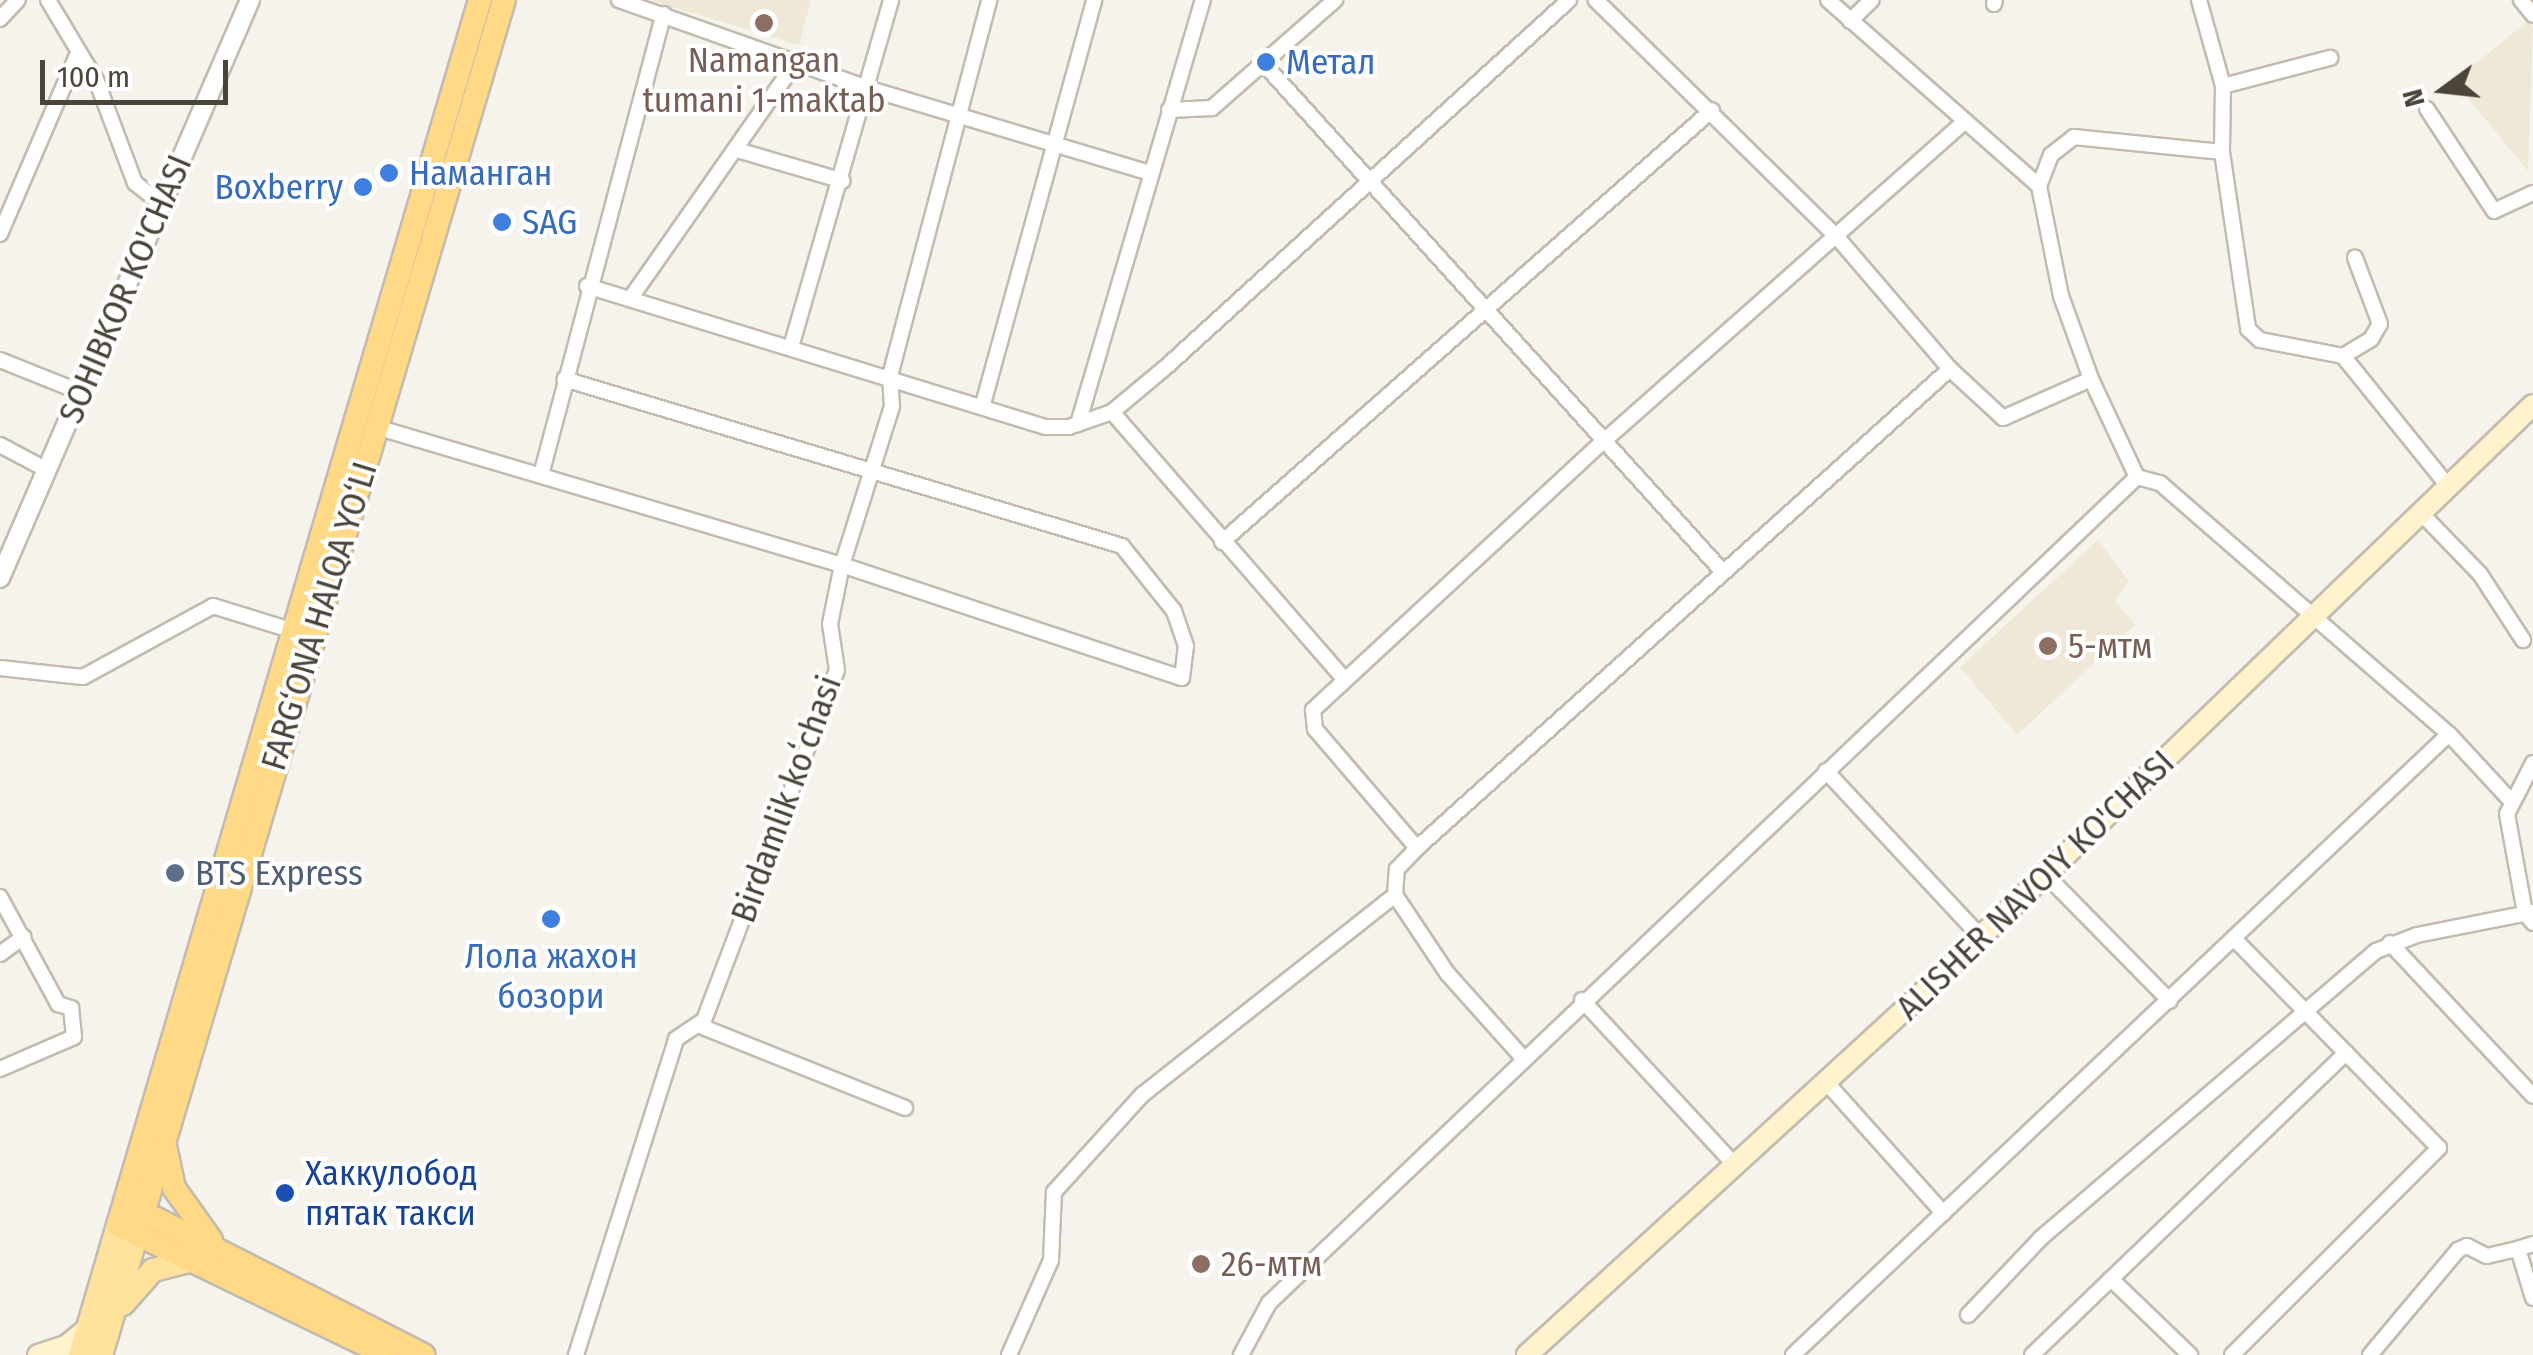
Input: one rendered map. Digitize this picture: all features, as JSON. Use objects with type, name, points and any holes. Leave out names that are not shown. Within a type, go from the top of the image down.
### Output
[{"type":"highway","name":"FARG‘ONA HALQA YO‘LI","points":[[130,1218],[480,0]]},
{"type":"highway","name":"FARG‘ONA HALQA YO‘LI","points":[[130,1218],[164,1136],[504,0]]},
{"type":"highway","points":[[164,1136],[174,1188],[220,1250]]},
{"type":"highway","points":[[130,1218],[220,1250],[424,1355]]},
{"type":"highway","points":[[130,1218],[193,1260],[387,1355]]},
{"type":"main road","name":"ALISHER NAVOIY KO'CHASI","points":[[1527,1355],[1981,937],[2314,622],[2533,405]]},
{"type":"main road","points":[[100,1355],[100,1326],[130,1218]]},
{"type":"main road","points":[[80,1355],[100,1326],[153,1270],[193,1260]]},
{"type":"main road","points":[[38,1355],[66,1346],[100,1326]]},
{"type":"street","points":[[0,19],[18,0]]},
{"type":"street","points":[[48,0],[118,131],[135,183],[162,204]]},
{"type":"street","name":"SOHIBKOR KO'CHASI","points":[[0,578],[250,0]]},
{"type":"street","points":[[619,0],[798,59],[870,89],[1150,173]]},
{"type":"street","points":[[791,346],[870,89],[891,0]]},
{"type":"street","name":"Birdamlik koʻchasi","points":[[576,1355],[676,1039],[698,1026],[837,670],[830,624],[842,565],[894,394],[890,376],[990,0]]},
{"type":"street","points":[[983,404],[1094,0]]},
{"type":"street","points":[[1078,424],[1203,0]]},
{"type":"street","points":[[1169,110],[1208,110],[1335,0]]},
{"type":"street","points":[[587,286],[983,404],[1046,427],[1078,424],[1112,412],[1569,0]]},
{"type":"street","points":[[1596,0],[1836,236],[1950,370],[2003,418],[2090,379]]},
{"type":"street","points":[[1828,0],[1962,124],[2039,186]]},
{"type":"street","points":[[1850,21],[1872,0]]},
{"type":"street","points":[[2199,0],[2223,86],[2222,152],[2248,329],[2260,340],[2343,356],[2448,486]]},
{"type":"street","points":[[2522,0],[2533,15]]},
{"type":"street","points":[[540,475],[587,286],[664,14]]},
{"type":"street","points":[[0,234],[78,51]]},
{"type":"street","points":[[2223,86],[2330,58]]},
{"type":"street","points":[[630,299],[798,59]]},
{"type":"street","points":[[1264,64],[1723,572]]},
{"type":"street","points":[[2427,109],[2494,212],[2533,193]]},
{"type":"street","points":[[1222,542],[1490,311],[1712,110]]},
{"type":"street","points":[[1417,848],[1311,723],[1314,710],[1606,439],[1962,124]]},
{"type":"street","points":[[2136,477],[2090,379],[2061,296],[2039,186],[2050,155],[2074,137],[2222,152]]},
{"type":"street","points":[[737,150],[843,182]]},
{"type":"street","points":[[2343,356],[2370,339],[2380,324],[2355,258]]},
{"type":"street","points":[[0,360],[80,392]]},
{"type":"street","points":[[1523,1058],[1446,973],[1395,895],[1397,869],[1950,370]]},
{"type":"street","points":[[376,427],[842,565],[1182,678],[1186,670],[1174,611],[1127,550],[564,379]]},
{"type":"street","points":[[1112,412],[1345,680]]},
{"type":"street","points":[[0,445],[48,470]]},
{"type":"street","points":[[2136,477],[2160,483],[2314,622],[2450,734],[2512,802]]},
{"type":"street","points":[[1241,1355],[1269,1302],[1582,1000],[2136,477]]},
{"type":"street","points":[[2421,513],[2480,574],[2523,640]]},
{"type":"street","points":[[0,668],[83,677],[213,606],[297,632]]},
{"type":"street","points":[[1793,1355],[2450,734]]},
{"type":"street","points":[[1968,1315],[2041,1238],[2390,943],[2530,916],[2507,814],[2533,763]]},
{"type":"street","points":[[1826,771],[1981,937]]},
{"type":"street","points":[[2045,874],[2170,1001]]},
{"type":"street","points":[[1009,1355],[1051,1260],[1048,1208],[1054,1192],[1142,1094],[1395,895]]},
{"type":"street","points":[[0,897],[58,1004],[72,1008],[74,1037],[0,1069]]},
{"type":"street","points":[[0,954],[23,937]]},
{"type":"street","points":[[2232,1355],[2439,1151],[2234,940]]},
{"type":"street","points":[[2390,943],[2533,1096]]},
{"type":"street","points":[[1582,1000],[1735,1165]]},
{"type":"street","points":[[698,1026],[905,1108]]},
{"type":"street","points":[[2032,1355],[2346,1053]]},
{"type":"street","points":[[1826,1082],[1943,1213]]},
{"type":"street","points":[[2370,1355],[2458,1250],[2467,1246],[2486,1256],[2533,1244]]},
{"type":"street","points":[[2518,1249],[2533,1298]]},
{"type":"street","points":[[2111,1279],[2190,1355]]},
{"type":"shaded area","name":"Namangan tumani 1-maktab","points":[[649,0],[811,0],[799,45]]},
{"type":"shaded area","points":[[2528,21],[2533,27],[2528,171],[2454,81]]},
{"type":"shaded area","name":"5-мтм","points":[[2098,540],[2129,581],[2115,601],[2135,625],[2017,735],[1960,667]]},
{"type":"place","name":"Namangan tumani 1-maktab","points":[[764,23]]},
{"type":"place","name":"Метал","points":[[1266,62]]},
{"type":"place","name":"Наманган","points":[[389,173]]},
{"type":"place","name":"Boxberry","points":[[363,187]]},
{"type":"place","name":"SAG","points":[[502,222]]},
{"type":"place","name":"5-мтм","points":[[2048,646]]},
{"type":"place","name":"BTS Express","points":[[175,873]]},
{"type":"place","name":"Лола жахон бозори","points":[[551,919]]},
{"type":"place","name":"Хаккулобод пятак такси","points":[[285,1193]]},
{"type":"place","name":"26-мтм","points":[[1201,1264]]}]
